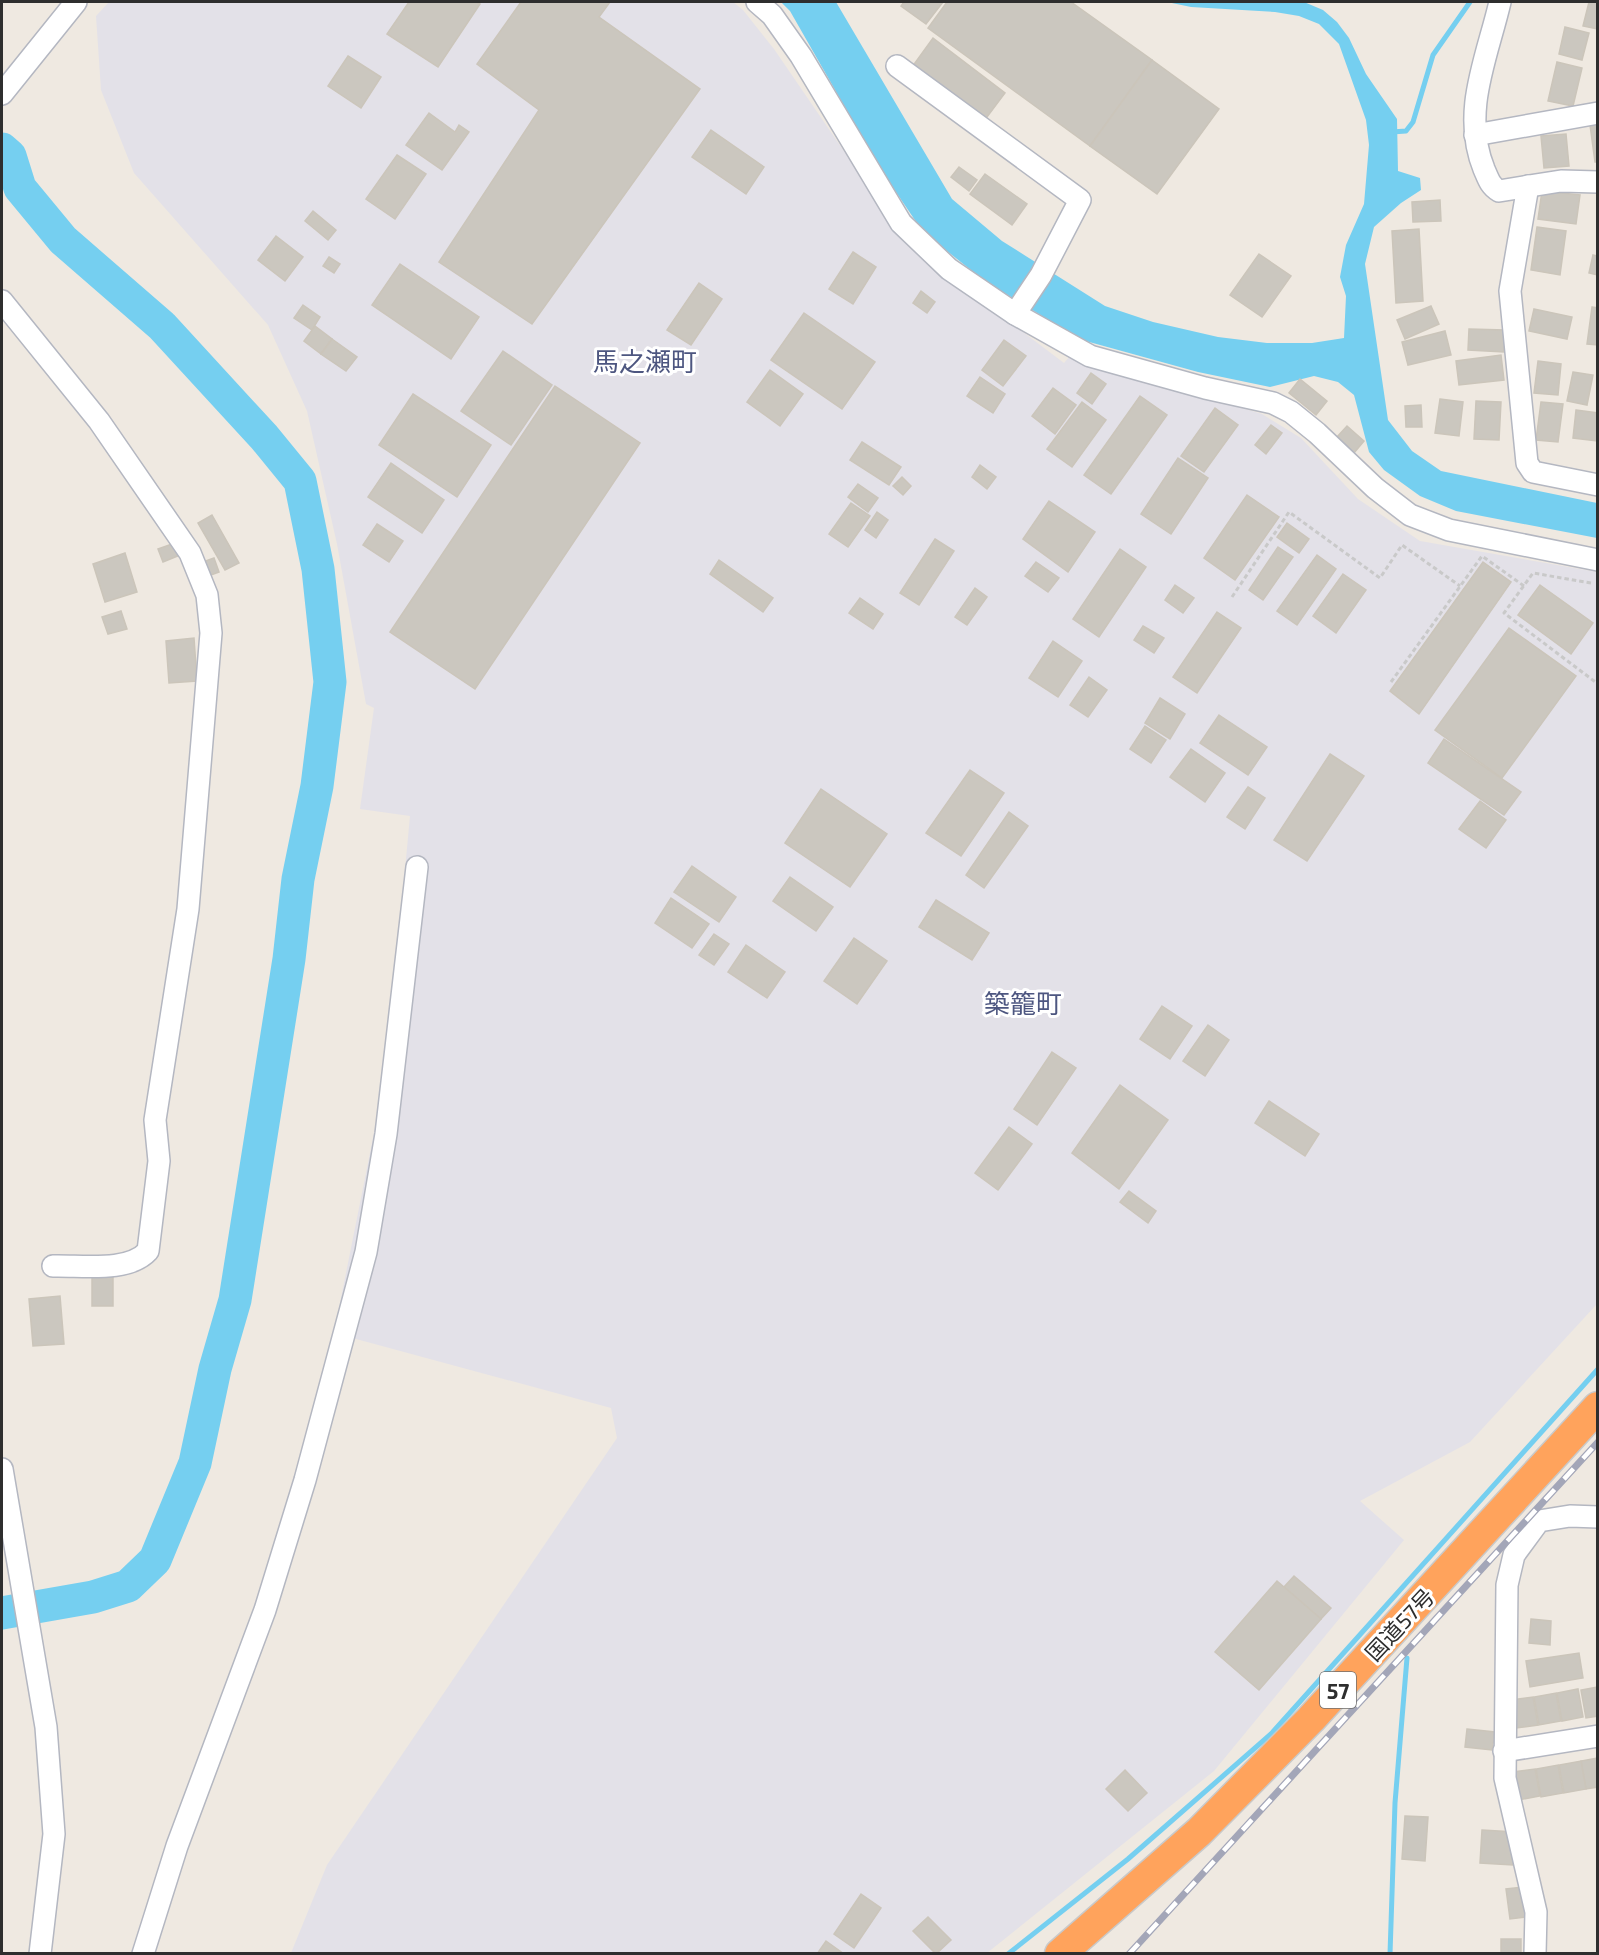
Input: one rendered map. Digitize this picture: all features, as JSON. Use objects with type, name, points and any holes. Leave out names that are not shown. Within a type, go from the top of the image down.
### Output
[{"type":"highway","name":"国道57号","points":[[1060,1953],[1199,1832],[1303,1727],[1598,1407]]},
{"type":"street","points":[[2,94],[76,2]]},
{"type":"street","points":[[757,2],[772,15],[801,56],[901,223],[949,269],[1089,356],[1205,388],[1273,403],[1291,412],[1317,433],[1382,494],[1410,515],[1449,530],[1598,560]]},
{"type":"street","points":[[1500,2],[1475,91],[1473,123],[1482,163],[1492,187],[1499,190],[1561,181],[1598,182]]},
{"type":"street","points":[[897,66],[1080,200],[1041,275],[1017,311]]},
{"type":"street","points":[[1475,135],[1598,113]]},
{"type":"street","points":[[1528,186],[1510,291],[1527,463],[1533,472],[1598,485]]},
{"type":"street","points":[[2,301],[99,421],[190,553],[207,595],[211,633],[188,909],[155,1120],[159,1161],[148,1251],[141,1259],[121,1264],[53,1266]]},
{"type":"street","points":[[142,1953],[177,1846],[268,1599],[305,1480],[366,1252],[386,1134],[417,867]]},
{"type":"street","points":[[2,1469],[46,1727],[54,1834],[40,1953]]},
{"type":"street","points":[[1534,1953],[1536,1912],[1505,1778],[1507,1586],[1514,1555],[1539,1521],[1570,1516],[1598,1517]]},
{"type":"street","points":[[1504,1751],[1598,1736]]},
{"type":"path","points":[[1232,597],[1289,512],[1380,578],[1402,545],[1460,586]]},
{"type":"path","points":[[1391,682],[1482,556],[1524,586]]},
{"type":"path","points":[[1591,583],[1533,573],[1504,613],[1598,684]]},
{"type":"shaded area","points":[[109,2],[733,2],[743,10],[774,49],[902,236],[916,251],[1064,363],[1070,356],[1262,414],[1301,438],[1358,499],[1420,541],[1597,572],[1597,1304],[1470,1442],[1360,1501],[1404,1540],[1214,1771],[987,1953],[291,1953],[327,1865],[617,1438],[611,1408],[334,1333],[386,1073],[410,816],[360,809],[374,708],[366,704],[337,544],[307,411],[268,325],[134,173],[101,90],[96,16]]},
{"type":"water","points":[[781,2],[836,2],[952,199],[1002,241],[1105,306],[1153,322],[1218,337],[1267,343],[1312,343],[1344,338],[1346,296],[1340,277],[1346,245],[1364,204],[1369,145],[1366,120],[1339,44],[1319,24],[1299,16],[1275,12],[1191,7],[1167,2],[1304,2],[1323,10],[1337,22],[1349,38],[1366,74],[1397,119],[1398,171],[1420,178],[1421,190],[1401,203],[1374,227],[1365,264],[1388,420],[1412,451],[1441,471],[1597,503],[1597,538],[1456,511],[1420,496],[1384,470],[1369,452],[1354,395],[1338,382],[1314,376],[1270,387],[1198,372],[1082,340],[986,282],[923,232],[879,167],[790,11]]},
{"type":"building","points":[[409,2],[476,2],[480,4],[438,67],[387,34]]},
{"type":"building","points":[[521,2],[610,2],[599,17],[700,89],[532,324],[439,262],[539,110],[477,64]]},
{"type":"building","points":[[904,2],[943,2],[926,24],[901,6]]},
{"type":"building","points":[[947,2],[1071,2],[1152,60],[1090,146],[928,28]]},
{"type":"building","points":[[1589,2],[1598,2],[1598,29],[1583,26]]},
{"type":"building","points":[[1565,27],[1589,33],[1582,60],[1559,54]]},
{"type":"building","points":[[933,38],[1005,93],[984,121],[912,67]]},
{"type":"building","points":[[348,56],[381,77],[361,108],[328,86]]},
{"type":"building","points":[[1152,60],[1219,109],[1157,194],[1090,146]]},
{"type":"building","points":[[1557,62],[1582,68],[1573,106],[1548,101]]},
{"type":"building","points":[[429,113],[455,132],[459,125],[469,132],[442,170],[406,145]]},
{"type":"building","points":[[1598,124],[1598,162],[1595,162],[1590,125]]},
{"type":"building","points":[[711,130],[764,167],[746,194],[692,157]]},
{"type":"building","points":[[1566,134],[1569,166],[1544,168],[1541,136]]},
{"type":"building","points":[[397,155],[426,174],[395,219],[366,199]]},
{"type":"building","points":[[959,167],[977,180],[969,191],[951,177]]},
{"type":"building","points":[[985,174],[1027,204],[1012,225],[970,194]]},
{"type":"building","points":[[1542,191],[1580,195],[1576,224],[1538,219]]},
{"type":"building","points":[[1440,200],[1441,221],[1413,222],[1412,202]]},
{"type":"building","points":[[313,211],[336,230],[328,240],[305,221]]},
{"type":"building","points":[[1537,227],[1566,231],[1560,275],[1531,270]]},
{"type":"building","points":[[1419,229],[1423,301],[1396,303],[1392,231]]},
{"type":"building","points":[[276,236],[303,257],[285,281],[258,260]]},
{"type":"building","points":[[853,252],[876,267],[853,304],[829,289]]},
{"type":"building","points":[[1259,254],[1291,276],[1262,317],[1230,295]]},
{"type":"building","points":[[1593,255],[1598,256],[1598,275],[1589,273]]},
{"type":"building","points":[[329,257],[340,264],[334,273],[323,266]]},
{"type":"building","points":[[400,264],[479,317],[451,359],[372,305]]},
{"type":"building","points":[[699,283],[722,299],[691,345],[667,330]]},
{"type":"building","points":[[921,291],[935,302],[927,313],[913,303]]},
{"type":"building","points":[[303,305],[320,317],[312,330],[294,318]]},
{"type":"building","points":[[1431,306],[1439,324],[1405,339],[1397,320]]},
{"type":"building","points":[[1592,307],[1598,308],[1598,345],[1587,344]]},
{"type":"building","points":[[1534,309],[1572,317],[1567,339],[1529,331]]},
{"type":"building","points":[[804,313],[875,362],[842,409],[771,360]]},
{"type":"building","points":[[315,326],[332,339],[321,354],[304,341]]},
{"type":"building","points":[[1469,329],[1505,330],[1504,352],[1468,350]]},
{"type":"building","points":[[1445,331],[1451,355],[1408,365],[1402,342]]},
{"type":"building","points":[[332,339],[357,357],[346,371],[321,354]]},
{"type":"building","points":[[1004,340],[1026,356],[1003,386],[982,370]]},
{"type":"building","points":[[503,351],[552,385],[511,445],[461,411]]},
{"type":"building","points":[[1501,355],[1504,380],[1459,385],[1456,361]]},
{"type":"building","points":[[1538,361],[1561,364],[1558,395],[1534,393]]},
{"type":"building","points":[[770,370],[803,394],[780,426],[747,402]]},
{"type":"building","points":[[1573,372],[1593,375],[1587,405],[1567,401]]},
{"type":"building","points":[[1091,373],[1106,384],[1092,404],[1077,393]]},
{"type":"building","points":[[980,377],[1005,394],[993,413],[967,396]]},
{"type":"building","points":[[1300,379],[1327,401],[1316,415],[1289,393]]},
{"type":"building","points":[[555,386],[640,443],[475,689],[390,632]]},
{"type":"building","points":[[1053,388],[1076,405],[1055,434],[1032,416]]},
{"type":"building","points":[[413,394],[491,445],[457,497],[379,445]]},
{"type":"building","points":[[1140,396],[1167,415],[1111,494],[1084,475]]},
{"type":"building","points":[[1440,399],[1463,402],[1459,436],[1435,433]]},
{"type":"building","points":[[1476,401],[1501,402],[1499,440],[1474,439]]},
{"type":"building","points":[[1082,402],[1106,420],[1072,467],[1047,449]]},
{"type":"building","points":[[1541,402],[1563,404],[1558,442],[1536,440]]},
{"type":"building","points":[[1421,405],[1422,427],[1406,427],[1405,406]]},
{"type":"building","points":[[1215,408],[1238,425],[1204,472],[1181,456]]},
{"type":"building","points":[[1576,410],[1598,413],[1597,441],[1573,438]]},
{"type":"building","points":[[1271,425],[1282,433],[1266,454],[1255,445]]},
{"type":"building","points":[[1347,426],[1364,441],[1354,453],[1337,437]]},
{"type":"building","points":[[862,442],[901,467],[889,485],[850,460]]},
{"type":"building","points":[[1178,458],[1208,478],[1171,534],[1141,514]]},
{"type":"building","points":[[391,463],[444,500],[422,533],[368,497]]},
{"type":"building","points":[[980,465],[996,477],[987,489],[972,477]]},
{"type":"building","points":[[902,477],[911,486],[903,495],[893,486]]},
{"type":"building","points":[[858,484],[878,498],[868,512],[848,497]]},
{"type":"building","points":[[1247,495],[1279,517],[1235,580],[1204,558]]},
{"type":"building","points":[[1049,501],[1095,532],[1068,572],[1023,539]]},
{"type":"building","points":[[851,503],[870,516],[848,547],[829,534]]},
{"type":"building","points":[[877,512],[888,520],[876,538],[865,530]]},
{"type":"building","points":[[212,515],[239,563],[225,570],[198,523]]},
{"type":"building","points":[[1287,523],[1309,539],[1299,553],[1277,537]]},
{"type":"building","points":[[377,524],[403,541],[389,562],[363,545]]},
{"type":"building","points":[[935,539],[954,551],[919,605],[900,593]]},
{"type":"building","points":[[175,543],[180,555],[163,562],[158,549]]},
{"type":"building","points":[[1278,547],[1293,557],[1263,600],[1249,590]]},
{"type":"building","points":[[1120,549],[1146,567],[1099,637],[1073,619]]},
{"type":"building","points":[[125,553],[137,592],[105,602],[93,564]]},
{"type":"building","points":[[1317,555],[1336,569],[1297,625],[1277,611]]},
{"type":"building","points":[[214,558],[219,572],[208,576],[203,562]]},
{"type":"building","points":[[719,560],[773,598],[763,612],[710,574]]},
{"type":"building","points":[[1036,562],[1059,578],[1048,592],[1025,576]]},
{"type":"building","points":[[1483,562],[1511,582],[1419,714],[1390,691]]},
{"type":"building","points":[[1343,574],[1366,590],[1336,633],[1313,616]]},
{"type":"building","points":[[1175,585],[1194,598],[1183,613],[1165,600]]},
{"type":"building","points":[[1540,585],[1593,623],[1571,654],[1518,615]]},
{"type":"building","points":[[975,588],[987,597],[967,625],[955,617]]},
{"type":"building","points":[[860,598],[883,614],[873,629],[849,613]]},
{"type":"building","points":[[121,611],[127,629],[108,634],[102,617]]},
{"type":"building","points":[[1217,612],[1241,628],[1197,693],[1173,677]]},
{"type":"building","points":[[1143,626],[1164,638],[1154,653],[1134,640]]},
{"type":"building","points":[[1509,628],[1576,676],[1502,778],[1435,730]]},
{"type":"building","points":[[194,638],[197,681],[169,683],[166,641]]},
{"type":"building","points":[[1053,641],[1082,661],[1058,697],[1029,678]]},
{"type":"building","points":[[1089,677],[1107,690],[1088,717],[1070,705]]},
{"type":"building","points":[[1160,698],[1185,714],[1170,739],[1145,723]]},
{"type":"building","points":[[1219,715],[1267,747],[1248,775],[1200,743]]},
{"type":"building","points":[[1145,726],[1166,740],[1151,763],[1130,749]]},
{"type":"building","points":[[1444,739],[1521,792],[1504,815],[1428,763]]},
{"type":"building","points":[[1191,749],[1225,773],[1205,802],[1170,777]]},
{"type":"building","points":[[1330,754],[1364,776],[1307,861],[1274,840]]},
{"type":"building","points":[[970,770],[1004,793],[961,856],[926,833]]},
{"type":"building","points":[[1248,787],[1265,798],[1245,829],[1227,817]]},
{"type":"building","points":[[821,789],[887,834],[850,887],[785,843]]},
{"type":"building","points":[[1480,801],[1506,820],[1486,848],[1459,829]]},
{"type":"building","points":[[1009,812],[1028,826],[984,888],[966,875]]},
{"type":"building","points":[[692,866],[736,897],[719,922],[674,892]]},
{"type":"building","points":[[790,877],[833,907],[816,931],[773,901]]},
{"type":"building","points":[[671,898],[709,924],[692,948],[655,923]]},
{"type":"building","points":[[936,900],[989,933],[972,960],[919,927]]},
{"type":"building","points":[[714,934],[729,944],[714,965],[699,955]]},
{"type":"building","points":[[854,938],[887,961],[857,1004],[824,981]]},
{"type":"building","points":[[746,945],[785,972],[767,998],[728,972]]},
{"type":"building","points":[[1162,1006],[1192,1026],[1170,1059],[1140,1039]]},
{"type":"building","points":[[1208,1025],[1229,1040],[1205,1076],[1183,1061]]},
{"type":"building","points":[[1052,1052],[1076,1068],[1037,1125],[1014,1109]]},
{"type":"building","points":[[1120,1085],[1168,1120],[1119,1189],[1072,1153]]},
{"type":"building","points":[[1269,1101],[1319,1134],[1305,1156],[1255,1123]]},
{"type":"building","points":[[1009,1127],[1032,1144],[998,1190],[975,1173]]},
{"type":"building","points":[[1129,1191],[1156,1211],[1148,1223],[1120,1202]]},
{"type":"building","points":[[92,1277],[113,1277],[113,1306],[92,1306]]},
{"type":"building","points":[[60,1296],[64,1344],[33,1346],[29,1299]]},
{"type":"building","points":[[1294,1576],[1331,1608],[1321,1619],[1284,1587]]},
{"type":"building","points":[[1277,1581],[1321,1619],[1259,1690],[1215,1652]]},
{"type":"building","points":[[1531,1619],[1551,1621],[1550,1645],[1529,1643]]},
{"type":"building","points":[[1579,1653],[1583,1678],[1530,1687],[1526,1661]]},
{"type":"building","points":[[1598,1687],[1598,1716],[1586,1718],[1581,1690]]},
{"type":"building","points":[[1578,1689],[1583,1717],[1562,1721],[1557,1693]]},
{"type":"building","points":[[1556,1693],[1561,1721],[1539,1725],[1534,1697]]},
{"type":"building","points":[[1533,1697],[1538,1725],[1516,1728],[1511,1700]]},
{"type":"building","points":[[1467,1729],[1495,1732],[1492,1750],[1465,1747]]},
{"type":"building","points":[[1598,1758],[1598,1787],[1586,1789],[1581,1761]]},
{"type":"building","points":[[1581,1761],[1586,1789],[1564,1793],[1559,1765]]},
{"type":"building","points":[[1558,1765],[1563,1793],[1541,1797],[1536,1769]]},
{"type":"building","points":[[1535,1769],[1540,1796],[1518,1800],[1513,1772]]},
{"type":"building","points":[[1125,1770],[1147,1793],[1128,1811],[1106,1789]]},
{"type":"building","points":[[1405,1816],[1428,1817],[1425,1861],[1402,1859]]},
{"type":"building","points":[[1482,1830],[1515,1832],[1513,1865],[1480,1863]]},
{"type":"building","points":[[1523,1887],[1526,1917],[1510,1919],[1506,1889]]},
{"type":"building","points":[[861,1894],[881,1908],[854,1948],[834,1934]]},
{"type":"building","points":[[928,1917],[951,1940],[936,1954],[913,1931]]},
{"type":"building","points":[[1501,1939],[1521,1939],[1521,1954],[1501,1954]]},
{"type":"building","points":[[826,1941],[844,1954],[817,1954]]},
{"type":"waterway","points":[[1392,132],[1406,131],[1413,122],[1433,55],[1470,2]]},
{"type":"waterway","points":[[2,149],[10,156],[20,188],[63,240],[162,326],[264,437],[300,481],[318,569],[330,682],[317,786],[298,879],[289,959],[235,1300],[215,1369],[195,1463],[155,1560],[128,1586],[93,1597],[2,1613]]},
{"type":"waterway","points":[[1008,1954],[1128,1859],[1271,1734],[1598,1369]]},
{"type":"waterway","points":[[1390,1954],[1395,1803],[1407,1658]]},
{"type":"railway","points":[[1129,1954],[1598,1442]]},
{"type":"district","name":"馬之瀬町","points":[[645,360]]},
{"type":"district","name":"築籠町","points":[[1023,1002]]}]
